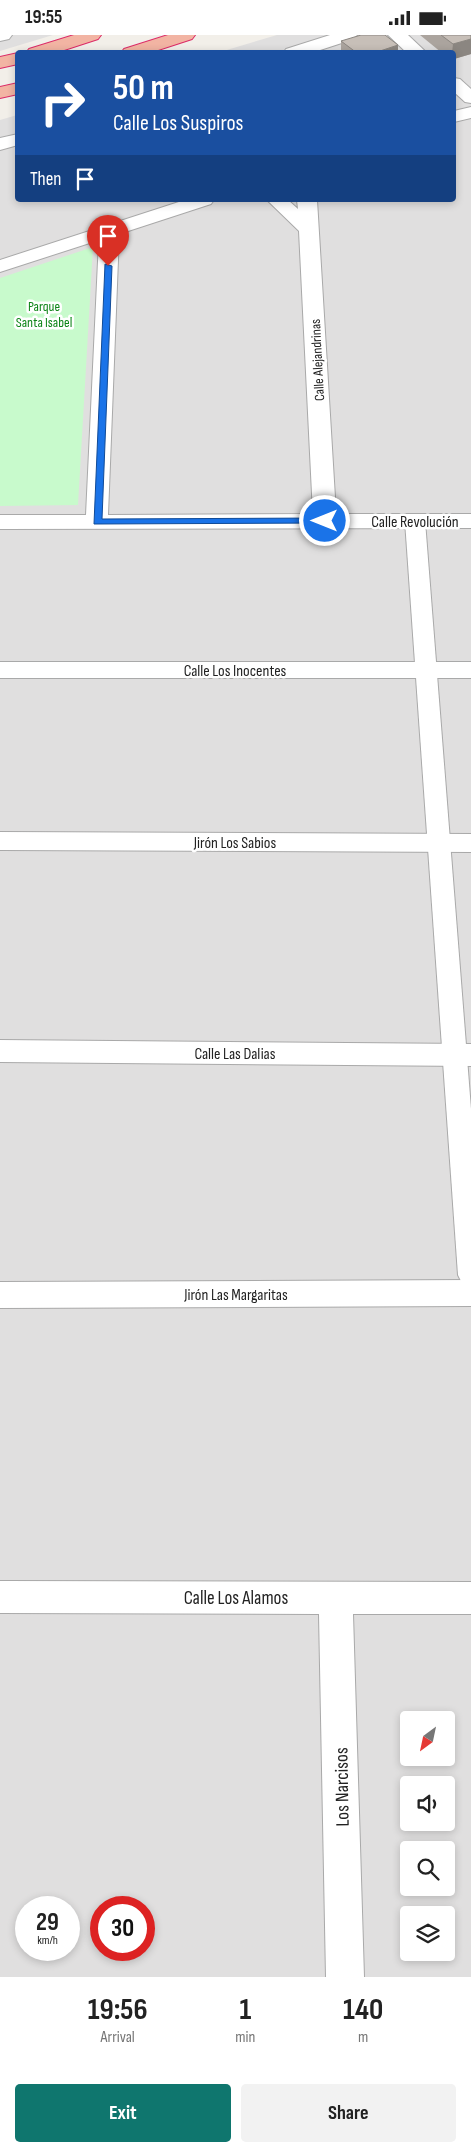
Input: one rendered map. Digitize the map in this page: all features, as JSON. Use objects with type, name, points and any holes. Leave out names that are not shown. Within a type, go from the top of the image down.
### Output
[{"type":"highway","points":[[44,50],[92,35]]},
{"type":"highway","points":[[139,50],[186,35]]},
{"type":"highway","points":[[0,63],[15,59]]},
{"type":"highway","points":[[0,93],[15,89]]},
{"type":"street","points":[[301,50],[348,35]]},
{"type":"street","points":[[397,35],[414,50]]},
{"type":"street","points":[[456,85],[471,98]]},
{"type":"street","points":[[456,116],[471,112]]},
{"type":"street","points":[[0,144],[15,140]]},
{"type":"street","points":[[0,267],[198,202]]},
{"type":"street","points":[[279,202],[309,230]]},
{"type":"street","name":"Calle Alejandrinas","points":[[307,202],[325,521]]},
{"type":"street","points":[[97,521],[109,231]]},
{"type":"street","points":[[415,521],[439,843],[463,1055],[471,1275]]},
{"type":"street","name":"Calle Revolución","points":[[0,522],[471,521]]},
{"type":"street","name":"Calle Los Inocentes","points":[[0,670],[471,671]]},
{"type":"street","name":"Jirón Los Sabios","points":[[0,841],[471,843]]},
{"type":"street","name":"Calle Las Dalias","points":[[0,1051],[463,1055]]},
{"type":"street","name":"Jirón Las Margaritas","points":[[0,1295],[471,1293]]},
{"type":"street","name":"Calle Los Alamos","points":[[0,1597],[471,1598]]},
{"type":"street","name":"Los Narcisos","points":[[336,1598],[346,1977]]},
{"type":"shaded area","points":[[0,35],[53,35],[0,51]]},
{"type":"shaded area","points":[[277,35],[471,35],[471,1977],[0,1977],[0,120],[15,116],[15,202],[456,202],[456,50],[227,50]]},
{"type":"green space","name":"Parque Santa Isabel","points":[[93,247],[78,505],[0,506],[0,278]]},
{"type":"building","points":[[361,35],[385,35],[398,45],[383,50],[353,50],[341,41]]},
{"type":"building","points":[[441,35],[471,35],[471,39],[453,44]]},
{"type":"route","points":[[108,266],[97,521],[325,521]]}]
